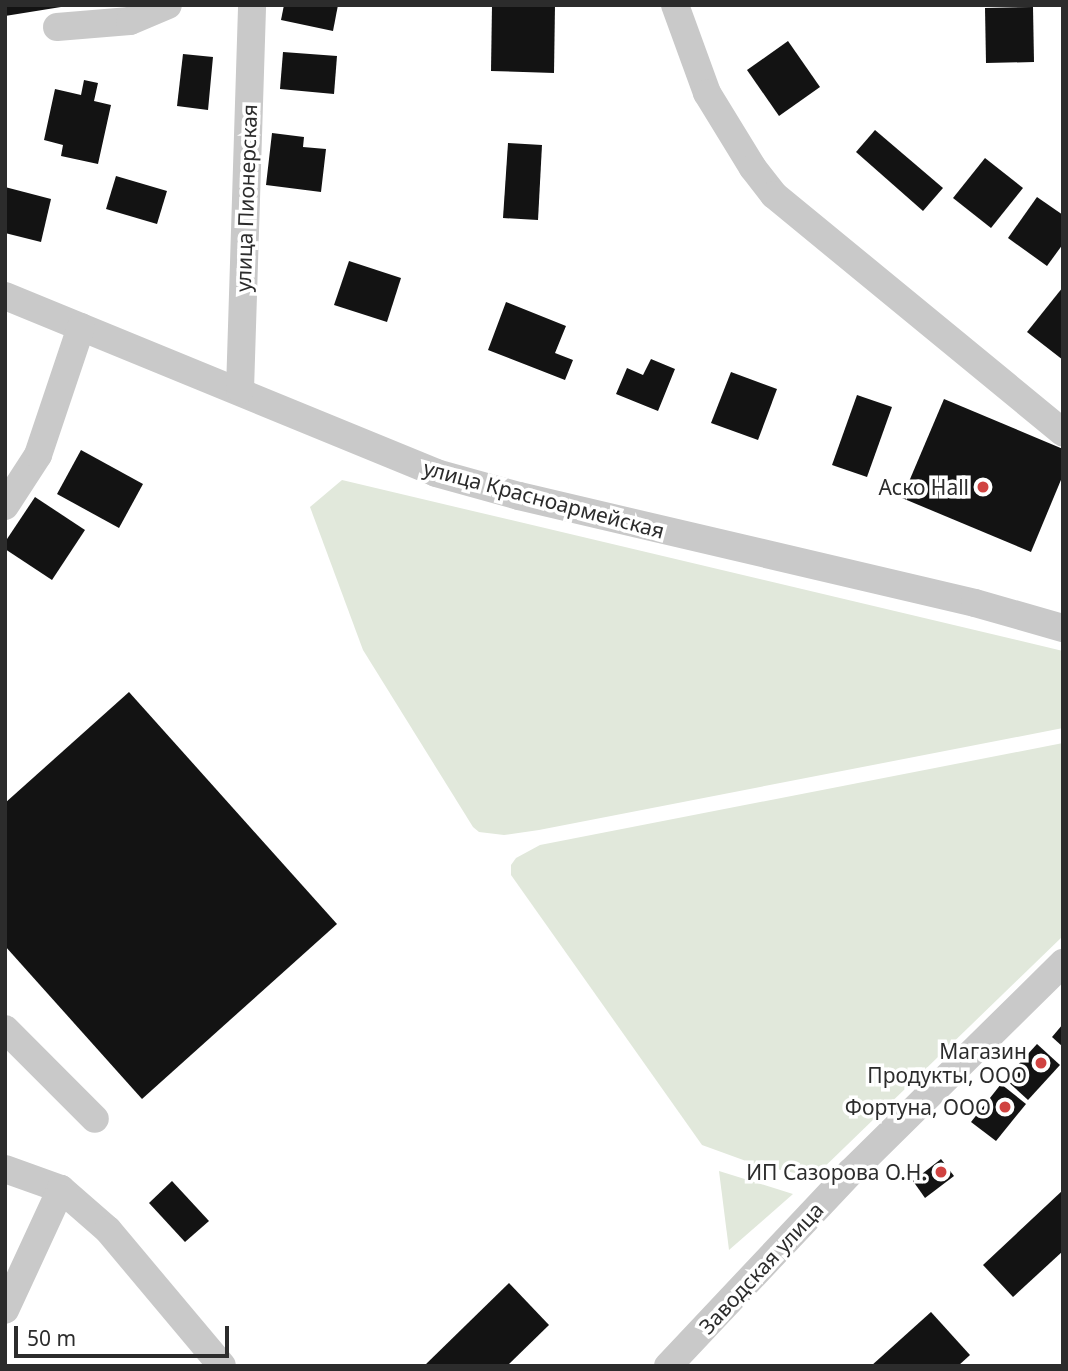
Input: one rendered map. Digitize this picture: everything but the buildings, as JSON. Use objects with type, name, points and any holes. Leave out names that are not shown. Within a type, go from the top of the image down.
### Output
[{"type":"street","points":[[57,27],[131,21],[168,5]]},
{"type":"street","name":"улица Пионерская","points":[[240,390],[252,5]]},
{"type":"street","points":[[675,5],[706,93],[753,168],[774,195],[1063,432]]},
{"type":"street","name":"улица Красноармейская","points":[[5,296],[240,390],[436,473],[519,496],[975,603],[1063,628]]},
{"type":"street","points":[[5,506],[38,454],[81,327]]},
{"type":"street","name":"Заводская улица","points":[[668,1366],[851,1172],[1063,963]]},
{"type":"street","points":[[5,1029],[95,1118]]},
{"type":"street","points":[[5,1169],[61,1189],[108,1230],[222,1366]]},
{"type":"street","points":[[5,1310],[61,1189]]},
{"type":"shaded area","points":[[342,480],[1063,651],[1063,728],[539,830],[504,835],[479,832],[473,827],[363,650],[310,507]]},
{"type":"shaded area","points":[[1063,743],[1063,936],[814,1177],[757,1165],[702,1145],[511,875],[511,865],[516,858],[540,845]]},
{"type":"shaded area","points":[[719,1171],[793,1194],[729,1250]]},
{"type":"place","name":"Аско Hall","points":[[983,487]]},
{"type":"place","name":"Магазин Продукты, ООО","points":[[1041,1063]]},
{"type":"place","name":"Фортуна, ООО","points":[[1005,1107]]},
{"type":"place","name":"ИП Сазорова О.Н.","points":[[941,1172]]}]
